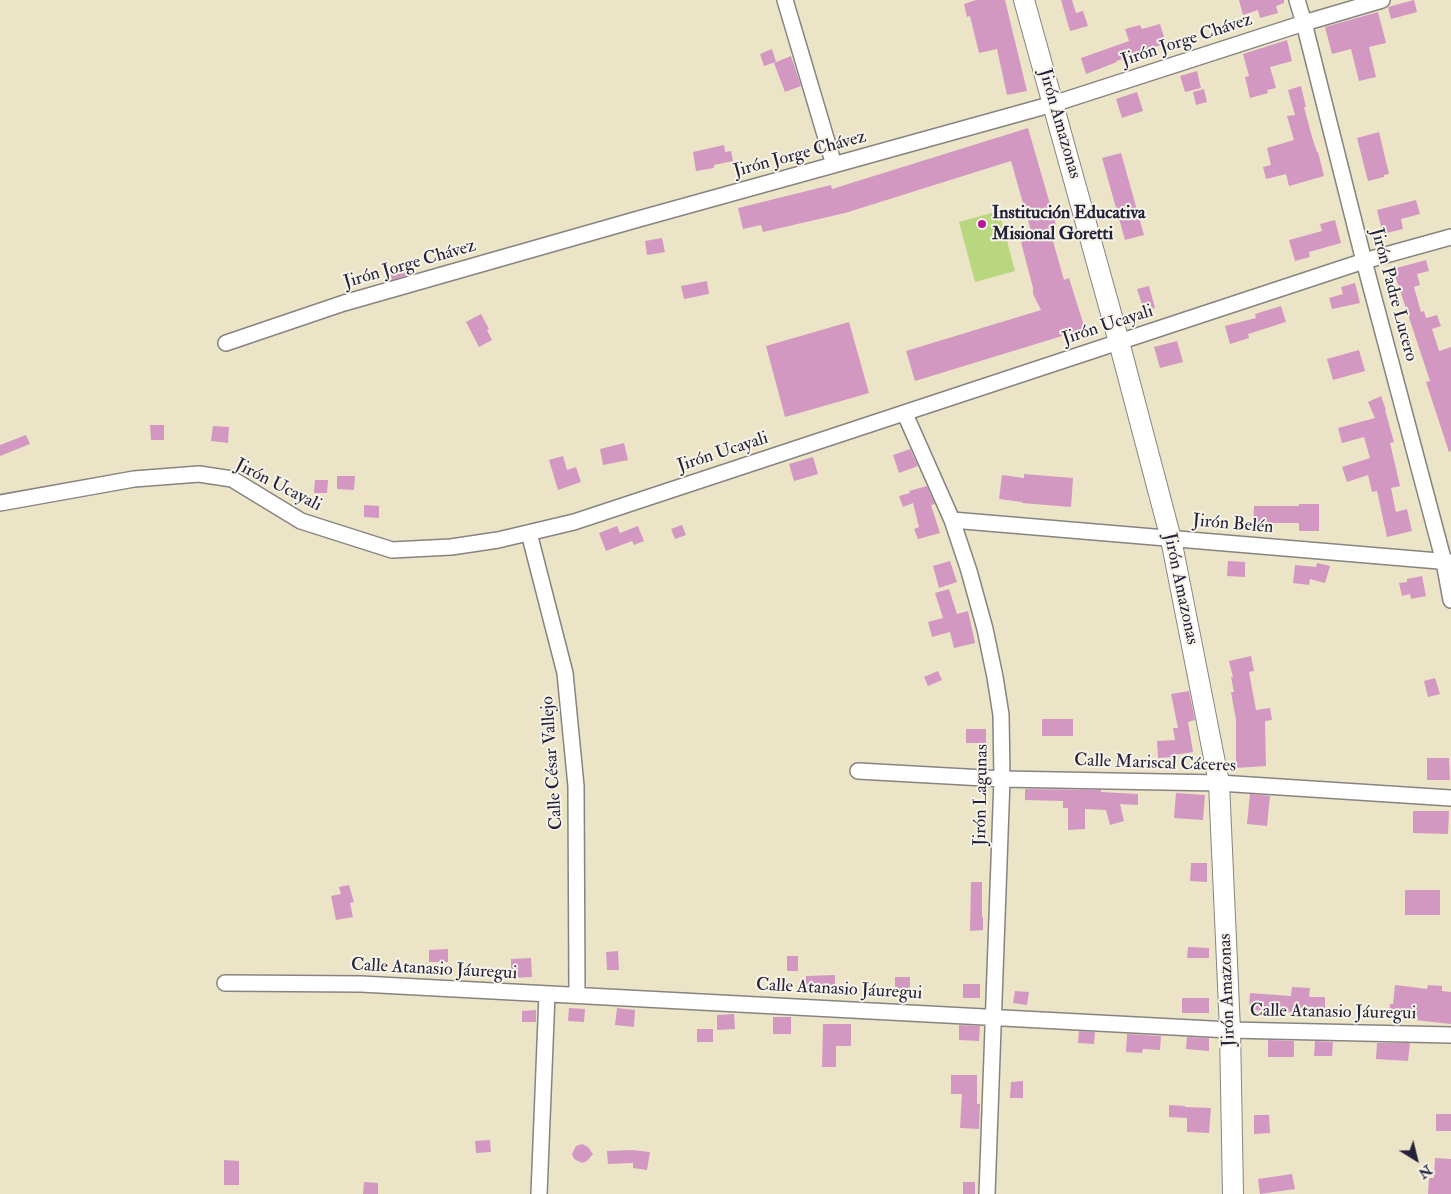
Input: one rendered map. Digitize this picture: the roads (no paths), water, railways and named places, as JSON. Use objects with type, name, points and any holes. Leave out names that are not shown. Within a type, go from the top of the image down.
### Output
[{"type":"street","points":[[785,0],[834,165]]},
{"type":"street","name":"Jirón Amazonas","points":[[1024,0],[1119,342],[1171,539],[1219,783],[1230,1030],[1233,1194]]},
{"type":"street","name":"Jirón Padre Lucero","points":[[1296,0],[1304,22],[1364,261],[1447,562],[1451,600]]},
{"type":"street","name":"Jirón Jorge Chávez","points":[[226,344],[344,303],[1054,104],[1304,22],[1382,0]]},
{"type":"street","name":"Jirón Ucayali","points":[[0,503],[134,479],[199,474],[232,479],[301,522],[392,550],[452,547],[498,540],[574,522],[1364,261],[1451,237]]},
{"type":"street","name":"Jirón Lagunas","points":[[905,414],[952,520],[969,571],[985,629],[1001,716],[1002,779],[987,1194]]},
{"type":"street","name":"Jirón Belén","points":[[952,520],[1447,562]]},
{"type":"street","name":"Calle César Vallejo","points":[[529,532],[565,673],[576,786],[577,995]]},
{"type":"street","name":"Calle Mariscal Cáceres","points":[[858,771],[1002,779],[1219,783],[1451,798]]},
{"type":"street","name":"Calle Atanasio Jáuregui","points":[[225,983],[361,984],[1230,1030],[1451,1035]]},
{"type":"street","points":[[539,1194],[547,994]]},
{"type":"place","name":"Institución Educativa Misional Goretti","points":[[982,224]]}]
